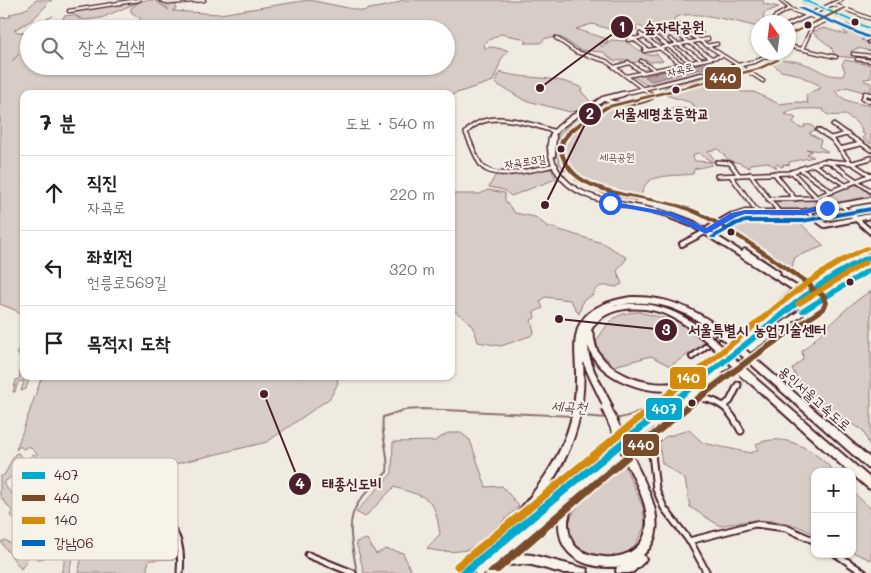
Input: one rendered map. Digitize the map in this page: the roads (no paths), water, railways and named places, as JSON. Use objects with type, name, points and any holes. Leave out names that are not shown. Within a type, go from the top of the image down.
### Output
[{"type":"highway","name":"용인서울고속도로","points":[[587,325],[590,316],[607,305],[624,300],[642,299],[682,308],[700,317],[719,331],[871,465]]},
{"type":"highway","name":"용인서울고속도로","points":[[587,325],[613,308],[625,306],[645,306],[663,310],[680,317],[708,339],[871,485]]},
{"type":"highway","points":[[587,325],[590,343],[596,354],[606,365],[633,381],[656,387],[680,385],[711,371]]},
{"type":"highway","points":[[486,555],[547,482],[562,458],[575,426],[578,404],[579,339],[587,325]]},
{"type":"highway","points":[[587,325],[581,339],[583,357],[656,512],[655,535],[649,549],[641,559],[629,568],[613,573]]},
{"type":"highway","points":[[587,478],[564,515],[565,536],[571,549],[583,561],[596,568],[614,568],[627,564],[637,556],[644,548],[651,533],[650,510],[635,466]]},
{"type":"highway","points":[[480,572],[504,561],[526,558],[584,573]]},
{"type":"main road","points":[[803,0],[871,29]]},
{"type":"main road","points":[[796,21],[841,0]]},
{"type":"main road","name":"자곡로","points":[[642,88],[603,99],[589,107],[601,98],[736,65],[758,60]]},
{"type":"main road","points":[[578,114],[555,131],[548,146],[554,165],[561,177],[572,186],[591,197],[610,203],[671,214],[707,230],[817,302]]},
{"type":"main road","points":[[707,230],[733,215],[757,211],[807,211],[871,200]]},
{"type":"main road","points":[[464,573],[711,371],[807,296],[831,278],[871,256]]},
{"type":"main road","points":[[480,572],[641,430],[657,422],[749,348],[871,268]]},
{"type":"street","points":[[70,11],[139,0]]},
{"type":"street","points":[[161,0],[170,3],[204,0]]},
{"type":"street","points":[[780,0],[791,9],[825,21],[812,27],[802,49]]},
{"type":"street","points":[[832,4],[871,19]]},
{"type":"street","points":[[778,15],[791,9]]},
{"type":"street","points":[[675,25],[763,81]]},
{"type":"street","points":[[692,29],[674,32],[710,57]]},
{"type":"street","points":[[640,34],[680,63]]},
{"type":"street","points":[[628,40],[652,34],[690,61]]},
{"type":"street","points":[[690,35],[701,34]]},
{"type":"street","points":[[630,36],[648,50]]},
{"type":"street","points":[[556,38],[576,52],[606,61],[650,93],[652,97],[650,99],[617,104],[603,99]]},
{"type":"street","points":[[670,39],[700,59]]},
{"type":"street","points":[[644,51],[708,39]]},
{"type":"street","points":[[707,46],[717,44]]},
{"type":"street","points":[[796,48],[836,57]]},
{"type":"street","points":[[866,51],[871,58]]},
{"type":"street","points":[[853,54],[871,58]]},
{"type":"street","points":[[627,76],[680,63],[721,56]]},
{"type":"street","points":[[857,60],[871,58]]},
{"type":"street","points":[[641,61],[654,69]]},
{"type":"street","points":[[614,66],[629,62],[643,72]]},
{"type":"street","points":[[871,95],[865,93],[863,99],[871,101]]},
{"type":"street","name":"자곡로3길","points":[[554,165],[506,174],[492,172],[482,166],[466,132],[470,125],[477,122],[503,119],[516,120],[555,131]]},
{"type":"street","points":[[833,125],[871,150]]},
{"type":"street","points":[[768,199],[815,198],[870,175],[850,162],[830,138],[818,130]]},
{"type":"street","points":[[830,138],[847,134]]},
{"type":"street","points":[[840,150],[860,144]]},
{"type":"street","points":[[717,176],[792,172],[828,161],[850,162],[871,158]]},
{"type":"street","points":[[828,161],[871,191]]},
{"type":"street","points":[[717,162],[730,163],[738,175]]},
{"type":"street","points":[[814,164],[847,186]]},
{"type":"street","points":[[800,169],[832,192]]},
{"type":"street","points":[[792,172],[815,198],[827,208]]},
{"type":"street","points":[[750,174],[780,212]]},
{"type":"street","points":[[774,174],[795,199]]},
{"type":"street","points":[[732,176],[757,211]]},
{"type":"street","points":[[841,205],[871,232]]},
{"type":"street","points":[[807,211],[820,224],[824,225],[871,216]]},
{"type":"street","points":[[682,244],[707,230]]},
{"type":"street","points":[[692,358],[724,332],[727,327]]},
{"type":"street","points":[[724,405],[730,401],[738,386]]},
{"type":"street","points":[[701,398],[714,400],[724,405],[741,431]]},
{"type":"street","points":[[657,422],[652,437],[657,495],[664,508],[689,540],[707,573]]},
{"type":"street","points":[[641,430],[652,448]]},
{"type":"street","points":[[689,540],[702,539],[736,527],[766,524],[783,525],[799,531],[811,538]]},
{"type":"street","points":[[178,540],[182,561],[180,573]]},
{"type":"street","points":[[308,555],[352,573]]},
{"type":"street","points":[[842,558],[864,573]]},
{"type":"waterway","points":[[45,20],[53,16]]},
{"type":"waterway","points":[[12,61],[20,53]]},
{"type":"waterway","name":"세곡천","points":[[795,286],[832,263],[871,246]]},
{"type":"waterway","name":"세곡천","points":[[733,340],[792,288]]},
{"type":"waterway","name":"세곡천","points":[[693,373],[719,352]]},
{"type":"waterway","name":"세곡천","points":[[683,381],[694,372]]},
{"type":"waterway","name":"세곡천","points":[[614,419],[645,409],[672,390]]},
{"type":"waterway","name":"세곡천","points":[[357,573],[351,539],[352,516],[363,497],[387,472],[388,465],[382,424],[383,417],[404,410],[422,409],[573,416]]},
{"type":"waterway","name":"세곡천","points":[[580,416],[608,418]]},
{"type":"tunnel","points":[[578,115],[591,107]]},
{"type":"place","name":"숲자락공원","points":[[540,88]]},
{"type":"place","name":"서울세명초등학교","points":[[545,205]]},
{"type":"place","name":"서울특별시 농업기술센터","points":[[559,319]]},
{"type":"place","name":"태종신도비","points":[[264,394]]},
{"type":"park label","name":"세곡공원","points":[[617,156]]}]
